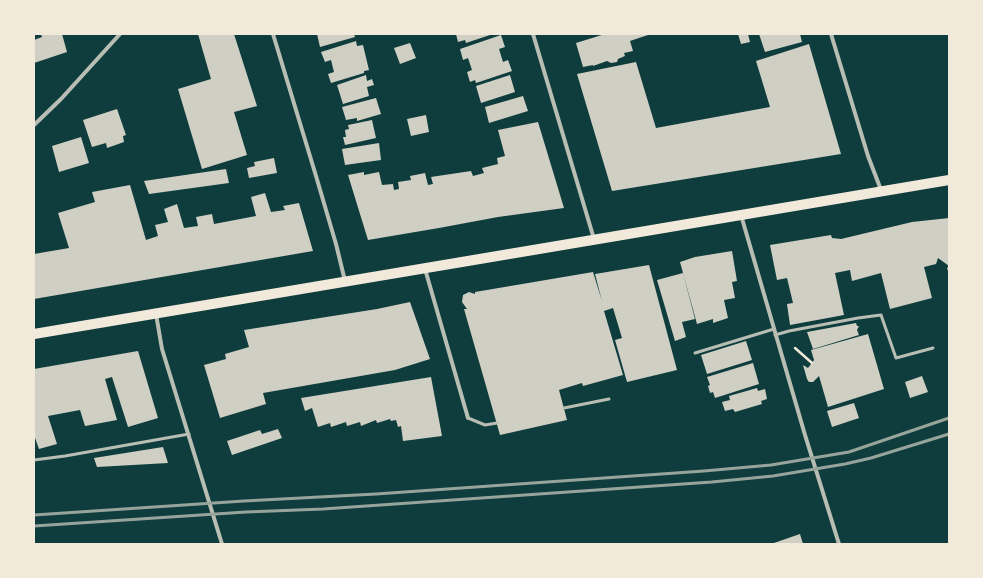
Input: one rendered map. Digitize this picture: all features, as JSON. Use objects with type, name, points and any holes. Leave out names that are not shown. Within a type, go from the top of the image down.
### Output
[{"type":"main road","points":[[34,334],[949,180]]},
{"type":"street","points":[[34,125],[61,99],[120,34]]},
{"type":"street","points":[[273,34],[321,191],[345,282]]},
{"type":"street","points":[[533,34],[594,239]]},
{"type":"street","points":[[831,34],[868,156],[881,191]]},
{"type":"street","points":[[741,215],[775,335],[839,544]]},
{"type":"street","points":[[425,268],[468,418]]},
{"type":"street","points":[[155,313],[162,349],[222,544]]},
{"type":"lane","points":[[775,335],[789,331],[880,315],[896,358],[933,348]]},
{"type":"lane","points":[[695,352],[774,329]]},
{"type":"lane","points":[[564,408],[610,399]]},
{"type":"lane","points":[[468,418],[485,425],[497,423]]},
{"type":"lane","points":[[34,460],[189,434]]},
{"type":"path","points":[[795,348],[812,363]]},
{"type":"building","points":[[41,34],[62,34],[67,52],[34,63],[34,40],[42,37]]},
{"type":"building","points":[[198,34],[234,34],[257,106],[234,112],[247,155],[202,169],[178,89],[211,79]]},
{"type":"building","points":[[317,34],[354,34],[355,37],[320,47]]},
{"type":"building","points":[[456,34],[493,34],[466,43],[465,40],[458,42]]},
{"type":"building","points":[[605,34],[651,34],[630,41],[633,51],[624,53],[625,56],[618,59],[617,62],[611,63],[607,61],[593,66],[583,67],[576,43]]},
{"type":"building","points":[[738,34],[748,34],[750,42],[741,44]]},
{"type":"building","points":[[759,34],[800,34],[802,42],[765,52]]},
{"type":"building","points":[[501,35],[505,47],[499,49],[503,62],[508,60],[512,71],[476,83],[475,80],[470,82],[467,72],[472,70],[468,58],[463,60],[460,49]]},
{"type":"building","points":[[356,41],[357,46],[363,45],[369,70],[364,71],[364,73],[331,83],[328,74],[334,72],[331,60],[325,62],[321,52]]},
{"type":"building","points":[[410,43],[416,58],[400,64],[394,48]]},
{"type":"building","points":[[809,44],[841,154],[612,191],[577,74],[636,62],[656,128],[770,107],[756,61]]},
{"type":"building","points":[[366,75],[367,81],[372,79],[374,85],[367,87],[369,96],[343,104],[337,85]]},
{"type":"building","points":[[510,75],[515,92],[481,103],[476,86]]},
{"type":"building","points":[[523,96],[528,111],[489,123],[485,107]]},
{"type":"building","points":[[376,98],[381,114],[357,121],[357,118],[346,120],[342,107]]},
{"type":"building","points":[[117,109],[126,135],[123,136],[124,142],[107,148],[106,143],[92,147],[83,120]]},
{"type":"building","points":[[426,115],[429,132],[411,136],[407,119]]},
{"type":"building","points":[[372,120],[376,138],[345,145],[343,137],[346,137],[345,130],[349,129],[348,125]]},
{"type":"building","points":[[538,122],[564,208],[498,217],[368,240],[348,175],[364,172],[364,175],[379,172],[382,185],[393,184],[394,190],[399,189],[398,182],[411,180],[410,176],[425,173],[428,185],[433,184],[431,177],[471,171],[473,176],[484,173],[482,168],[498,164],[497,158],[505,156],[498,130]]},
{"type":"building","points":[[81,137],[89,163],[59,172],[52,146]]},
{"type":"building","points":[[379,143],[381,160],[345,165],[342,149]]},
{"type":"building","points":[[274,158],[277,173],[249,178],[247,168],[255,166],[254,162]]},
{"type":"building","points":[[226,169],[229,183],[149,194],[144,181]]},
{"type":"building","points":[[130,185],[146,240],[158,236],[155,225],[168,222],[164,209],[177,204],[184,228],[198,226],[196,217],[212,214],[214,224],[256,216],[251,197],[265,193],[271,212],[285,210],[283,206],[299,203],[313,251],[34,299],[34,254],[69,248],[58,213],[95,202],[92,192]]},
{"type":"building","points":[[949,218],[949,266],[938,258],[936,264],[924,267],[932,298],[890,309],[881,273],[852,281],[850,270],[835,273],[844,315],[790,325],[787,304],[793,303],[787,278],[777,280],[770,245],[831,235],[832,238],[841,239],[912,222]]},
{"type":"building","points":[[732,251],[737,281],[732,282],[735,298],[724,300],[728,318],[713,323],[713,319],[697,324],[680,262],[695,257]]},
{"type":"building","points":[[649,265],[677,370],[627,382],[615,340],[622,338],[613,308],[604,311],[623,375],[583,386],[582,383],[559,390],[567,420],[500,435],[464,309],[467,309],[462,302],[463,295],[469,292],[475,294],[475,292],[593,272],[602,301],[595,274]]},
{"type":"building","points":[[683,273],[695,319],[682,322],[686,337],[675,341],[657,280]]},
{"type":"building","points":[[410,302],[430,359],[395,370],[263,393],[266,404],[220,418],[204,365],[226,359],[225,354],[249,347],[244,330],[377,309]]},
{"type":"building","points":[[856,323],[857,326],[859,326],[857,330],[859,335],[813,349],[807,332]]},
{"type":"building","points":[[868,334],[884,389],[828,407],[819,376],[813,382],[809,382],[807,379],[803,365],[808,368],[814,360],[811,350]]},
{"type":"building","points":[[746,341],[752,360],[707,374],[701,355]]},
{"type":"building","points":[[138,351],[158,418],[128,427],[112,377],[105,379],[117,420],[85,426],[80,410],[48,416],[57,444],[39,449],[34,435],[34,369]]},
{"type":"building","points":[[753,363],[759,384],[715,398],[713,392],[710,393],[708,386],[710,385],[707,377]]},
{"type":"building","points":[[922,376],[928,392],[910,398],[905,382]]},
{"type":"building","points":[[431,377],[442,436],[403,441],[401,426],[398,427],[396,420],[391,421],[390,419],[377,423],[376,420],[361,426],[360,422],[347,426],[346,422],[331,427],[330,423],[318,427],[312,408],[305,411],[301,398]]},
{"type":"building","points":[[757,388],[758,391],[765,389],[767,399],[761,401],[762,404],[735,412],[733,409],[725,411],[722,402],[730,400],[729,396]]},
{"type":"building","points":[[854,403],[859,418],[832,427],[827,411]]},
{"type":"building","points":[[278,429],[282,438],[232,455],[227,441],[260,430],[262,434]]},
{"type":"building","points":[[163,447],[168,463],[97,467],[94,458]]},
{"type":"building","points":[[800,534],[803,544],[771,544]]},
{"type":"railway","points":[[34,515],[376,494],[771,465],[849,452],[949,418]]},
{"type":"railway","points":[[34,526],[246,512],[323,509],[712,482],[773,476],[845,464],[871,458],[949,434]]}]
